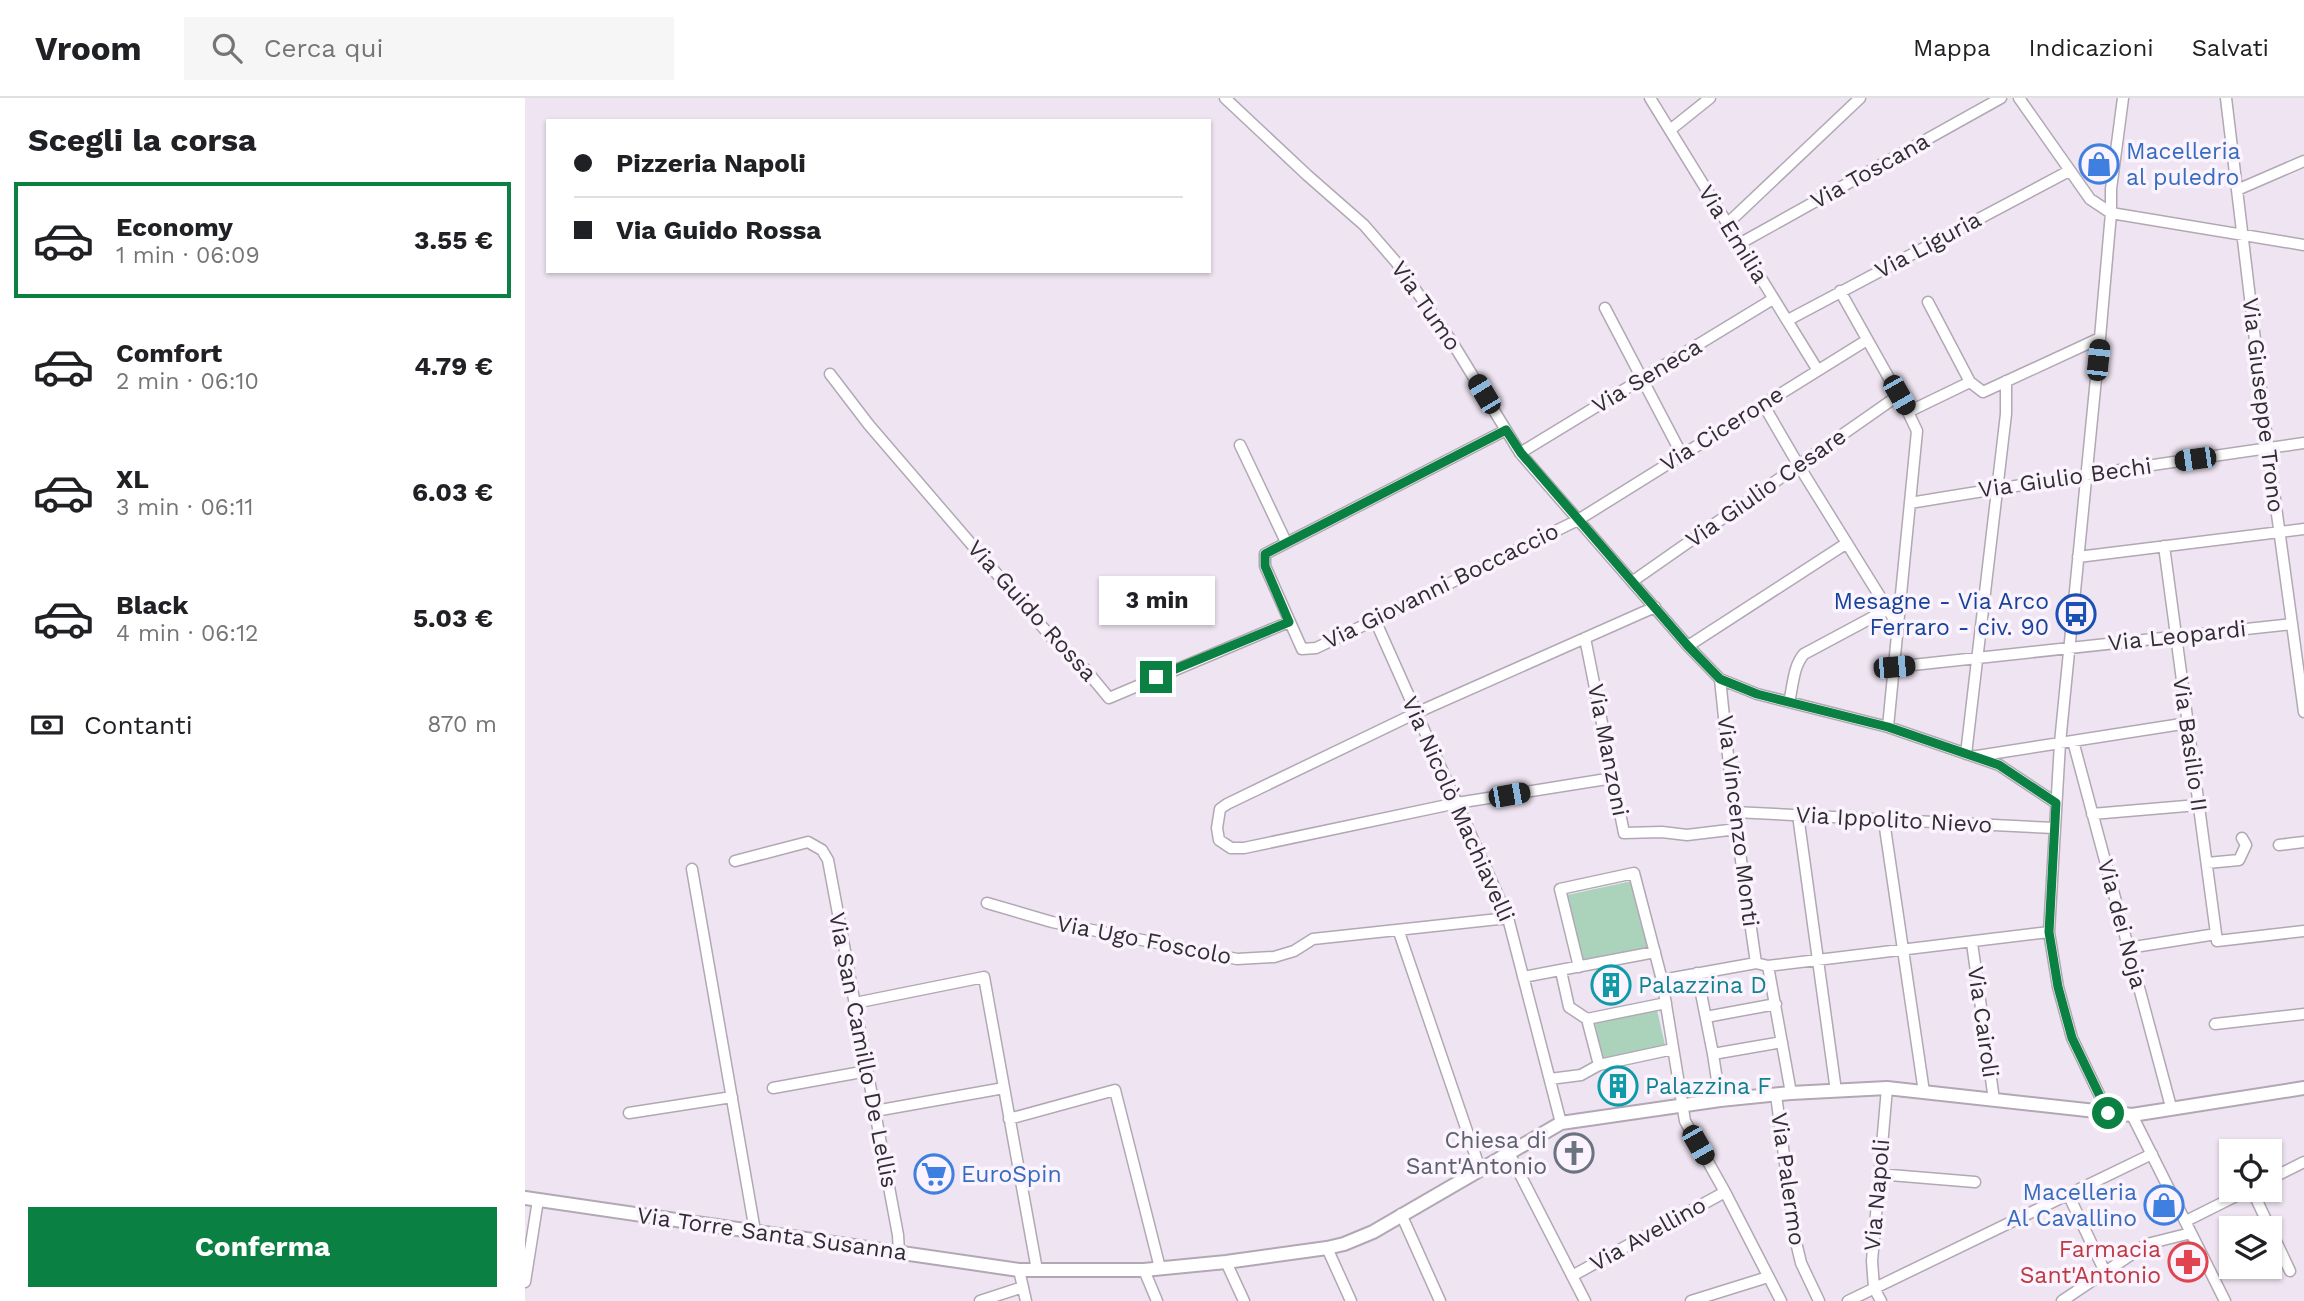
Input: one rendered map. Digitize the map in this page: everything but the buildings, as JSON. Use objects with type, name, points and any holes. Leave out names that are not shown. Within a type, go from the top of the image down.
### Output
[{"type":"main road","points":[[1144,1270],[1226,1262],[1344,1244],[1373,1232],[1561,1123],[1720,1100],[1887,1088],[2131,1115],[2304,1088]]},
{"type":"main road","name":"Via Torre Santa Susanna","points":[[525,1198],[1019,1270],[1144,1270]]},
{"type":"street","name":"Via Tumo","points":[[1224,98],[1364,225],[1396,262],[1452,342],[1521,453],[1688,646],[1720,679],[1757,694],[1888,727],[1999,765],[2056,803]]},
{"type":"street","name":"Via Emilia","points":[[1650,98],[1817,369]]},
{"type":"street","points":[[1670,130],[1710,98]]},
{"type":"street","points":[[1727,224],[1860,98]]},
{"type":"street","name":"Via Toscana","points":[[1739,244],[2001,98]]},
{"type":"street","points":[[2018,98],[2090,199],[2111,213],[2304,245]]},
{"type":"street","points":[[2108,1113],[2072,1038],[2058,987],[2049,932],[2060,743],[2088,476],[2111,189],[2123,98]]},
{"type":"street","name":"Via Giuseppe Trono","points":[[2226,98],[2268,448],[2304,712]]},
{"type":"street","points":[[2237,190],[2304,161]]},
{"type":"street","name":"Via Liguria","points":[[1788,320],[2069,171]]},
{"type":"street","points":[[1840,291],[1899,395],[1916,431],[1888,727]]},
{"type":"street","name":"Via Seneca","points":[[1521,453],[1773,299]]},
{"type":"street","points":[[1927,302],[1970,382],[1983,392],[2100,338]]},
{"type":"street","points":[[1605,308],[1682,455]]},
{"type":"street","name":"Via Cicerone","points":[[1578,520],[1867,340]]},
{"type":"street","name":"Via Guido Rossa","points":[[830,374],[869,425],[1058,645],[1085,669],[1109,698],[1289,622]]},
{"type":"street","points":[[2006,381],[2005,414],[1977,659],[1970,755],[2188,723]]},
{"type":"street","points":[[1908,412],[1970,382]]},
{"type":"street","name":"Via Giulio Cesare","points":[[1633,581],[1899,395]]},
{"type":"street","points":[[1763,404],[1897,624]]},
{"type":"street","points":[[1289,622],[1265,566],[1265,554],[1506,430]]},
{"type":"street","name":"Via Giulio Bechi","points":[[1910,503],[1997,487],[2304,443]]},
{"type":"street","points":[[1240,445],[1286,542]]},
{"type":"street","name":"Via Giovanni Boccaccio","points":[[1289,622],[1302,649],[1316,648],[1578,520]]},
{"type":"street","points":[[2078,557],[2304,529]]},
{"type":"street","points":[[1688,646],[1847,543]]},
{"type":"street","name":"Via Basilio II","points":[[2164,546],[2217,937]]},
{"type":"street","points":[[1613,778],[1457,803],[1244,848],[1231,848],[1219,840],[1217,828],[1220,809],[1227,803],[1416,713],[1655,607]]},
{"type":"street","points":[[1789,702],[1799,659],[1804,654],[1888,609]]},
{"type":"street","name":"Via Nicolò Machiavelli","points":[[1375,621],[1508,918],[1561,1123]]},
{"type":"street","name":"Via Leopardi","points":[[1894,667],[2292,624]]},
{"type":"street","name":"Via Manzoni","points":[[1585,638],[1624,833],[1662,832],[1687,835],[1737,829]]},
{"type":"street","name":"Via Vincenzo Monti","points":[[1720,679],[1734,812],[1756,964]]},
{"type":"street","name":"Via dei Noja","points":[[2073,741],[2171,1107]]},
{"type":"street","points":[[2092,814],[2199,805]]},
{"type":"street","name":"Via Ippolito Nievo","points":[[1734,812],[2054,828]]},
{"type":"street","points":[[1798,815],[1836,1091]]},
{"type":"street","points":[[1884,821],[1924,1092]]},
{"type":"street","points":[[2207,863],[2239,860],[2246,845],[2242,838]]},
{"type":"street","name":"Via San Camillo De Lellis","points":[[735,861],[808,842],[822,850],[828,860],[899,1252]]},
{"type":"street","points":[[2279,845],[2304,842]]},
{"type":"street","points":[[692,869],[755,1231]]},
{"type":"street","points":[[1579,967],[1560,889],[1634,873],[1662,980],[1685,1121],[1781,1301]]},
{"type":"street","name":"Via Ugo Foscolo","points":[[988,903],[1052,922],[1237,959],[1274,957],[1294,951],[1313,939],[1399,932],[1508,918]]},
{"type":"street","points":[[2128,948],[2217,937],[2304,931]]},
{"type":"street","points":[[1399,932],[1480,1169]]},
{"type":"street","points":[[1662,980],[1756,964],[1768,966],[2049,932]]},
{"type":"street","name":"Via Cairoli","points":[[1972,943],[1994,1100]]},
{"type":"street","points":[[1523,977],[1655,952]]},
{"type":"street","points":[[1768,966],[1791,1093]]},
{"type":"street","points":[[1561,971],[1569,1007],[1587,1019],[1599,1065]]},
{"type":"street","points":[[1697,973],[1720,1100]]},
{"type":"street","points":[[855,1003],[985,977],[1037,1270]]},
{"type":"street","points":[[1587,1019],[1666,1003]]},
{"type":"street","points":[[1706,1017],[1776,1004]]},
{"type":"street","points":[[2215,1024],[2304,1014]]},
{"type":"street","points":[[1713,1054],[1782,1042]]},
{"type":"street","points":[[1550,1079],[1581,1075],[1599,1065],[1673,1049]]},
{"type":"street","points":[[773,1088],[867,1071]]},
{"type":"street","points":[[875,1111],[1004,1088]]},
{"type":"street","name":"Via Napoli","points":[[1881,1301],[1874,1288],[1871,1261],[1887,1088]]},
{"type":"street","points":[[1009,1119],[1115,1090],[1160,1268]]},
{"type":"street","name":"Via Palermo","points":[[1776,1095],[1795,1238],[1801,1263],[1819,1301]]},
{"type":"street","points":[[629,1113],[732,1097]]},
{"type":"street","points":[[2131,1115],[2225,1301]]},
{"type":"street","points":[[1509,1153],[1585,1301]]},
{"type":"street","points":[[1848,1301],[2152,1154]]},
{"type":"street","points":[[2282,1173],[2304,1162]]},
{"type":"street","points":[[1878,1174],[1975,1182]]},
{"type":"street","name":"Via Avellino","points":[[1572,1276],[1725,1192]]},
{"type":"street","points":[[2067,1194],[2105,1272]]},
{"type":"street","points":[[525,1282],[538,1200]]},
{"type":"street","points":[[2186,1221],[2225,1202]]},
{"type":"street","points":[[2256,1202],[2290,1270]]},
{"type":"street","points":[[1402,1214],[1440,1301]]},
{"type":"street","points":[[2062,1301],[2147,1244],[2191,1233]]},
{"type":"street","points":[[1327,1248],[1351,1301]]},
{"type":"street","points":[[1226,1262],[1244,1301]]},
{"type":"street","points":[[1019,1270],[1027,1301]]},
{"type":"street","points":[[1144,1270],[1157,1301]]},
{"type":"street","points":[[1691,1301],[1768,1277]]},
{"type":"street","points":[[980,1301],[1023,1287]]},
{"type":"green space","points":[[1632,881],[1650,947],[1581,961],[1567,895]]},
{"type":"green space","points":[[1657,1010],[1665,1045],[1603,1059],[1595,1023]]},
{"type":"place","name":"Macelleria al puledro","points":[[2099,164]]},
{"type":"place","name":"Mesagne - Via Arco Ferraro - civ. 90","points":[[2076,614]]},
{"type":"place","name":"Palazzina D","points":[[1611,985]]},
{"type":"place","name":"Palazzina F","points":[[1618,1086]]},
{"type":"place","name":"Chiesa di Sant'Antonio","points":[[1574,1153]]},
{"type":"place","name":"EuroSpin","points":[[934,1174]]},
{"type":"place","name":"Macelleria Al Cavallino","points":[[2164,1205]]},
{"type":"place","name":"Farmacia Sant'Antonio","points":[[2188,1262]]},
{"type":"route","points":[[1156,677],[1289,622],[1265,566],[1265,554],[1506,430],[1521,453],[1688,646],[1720,679],[1757,694],[1888,727],[1999,765],[2056,803],[2049,932],[2058,987],[2072,1038],[2108,1113]]}]
